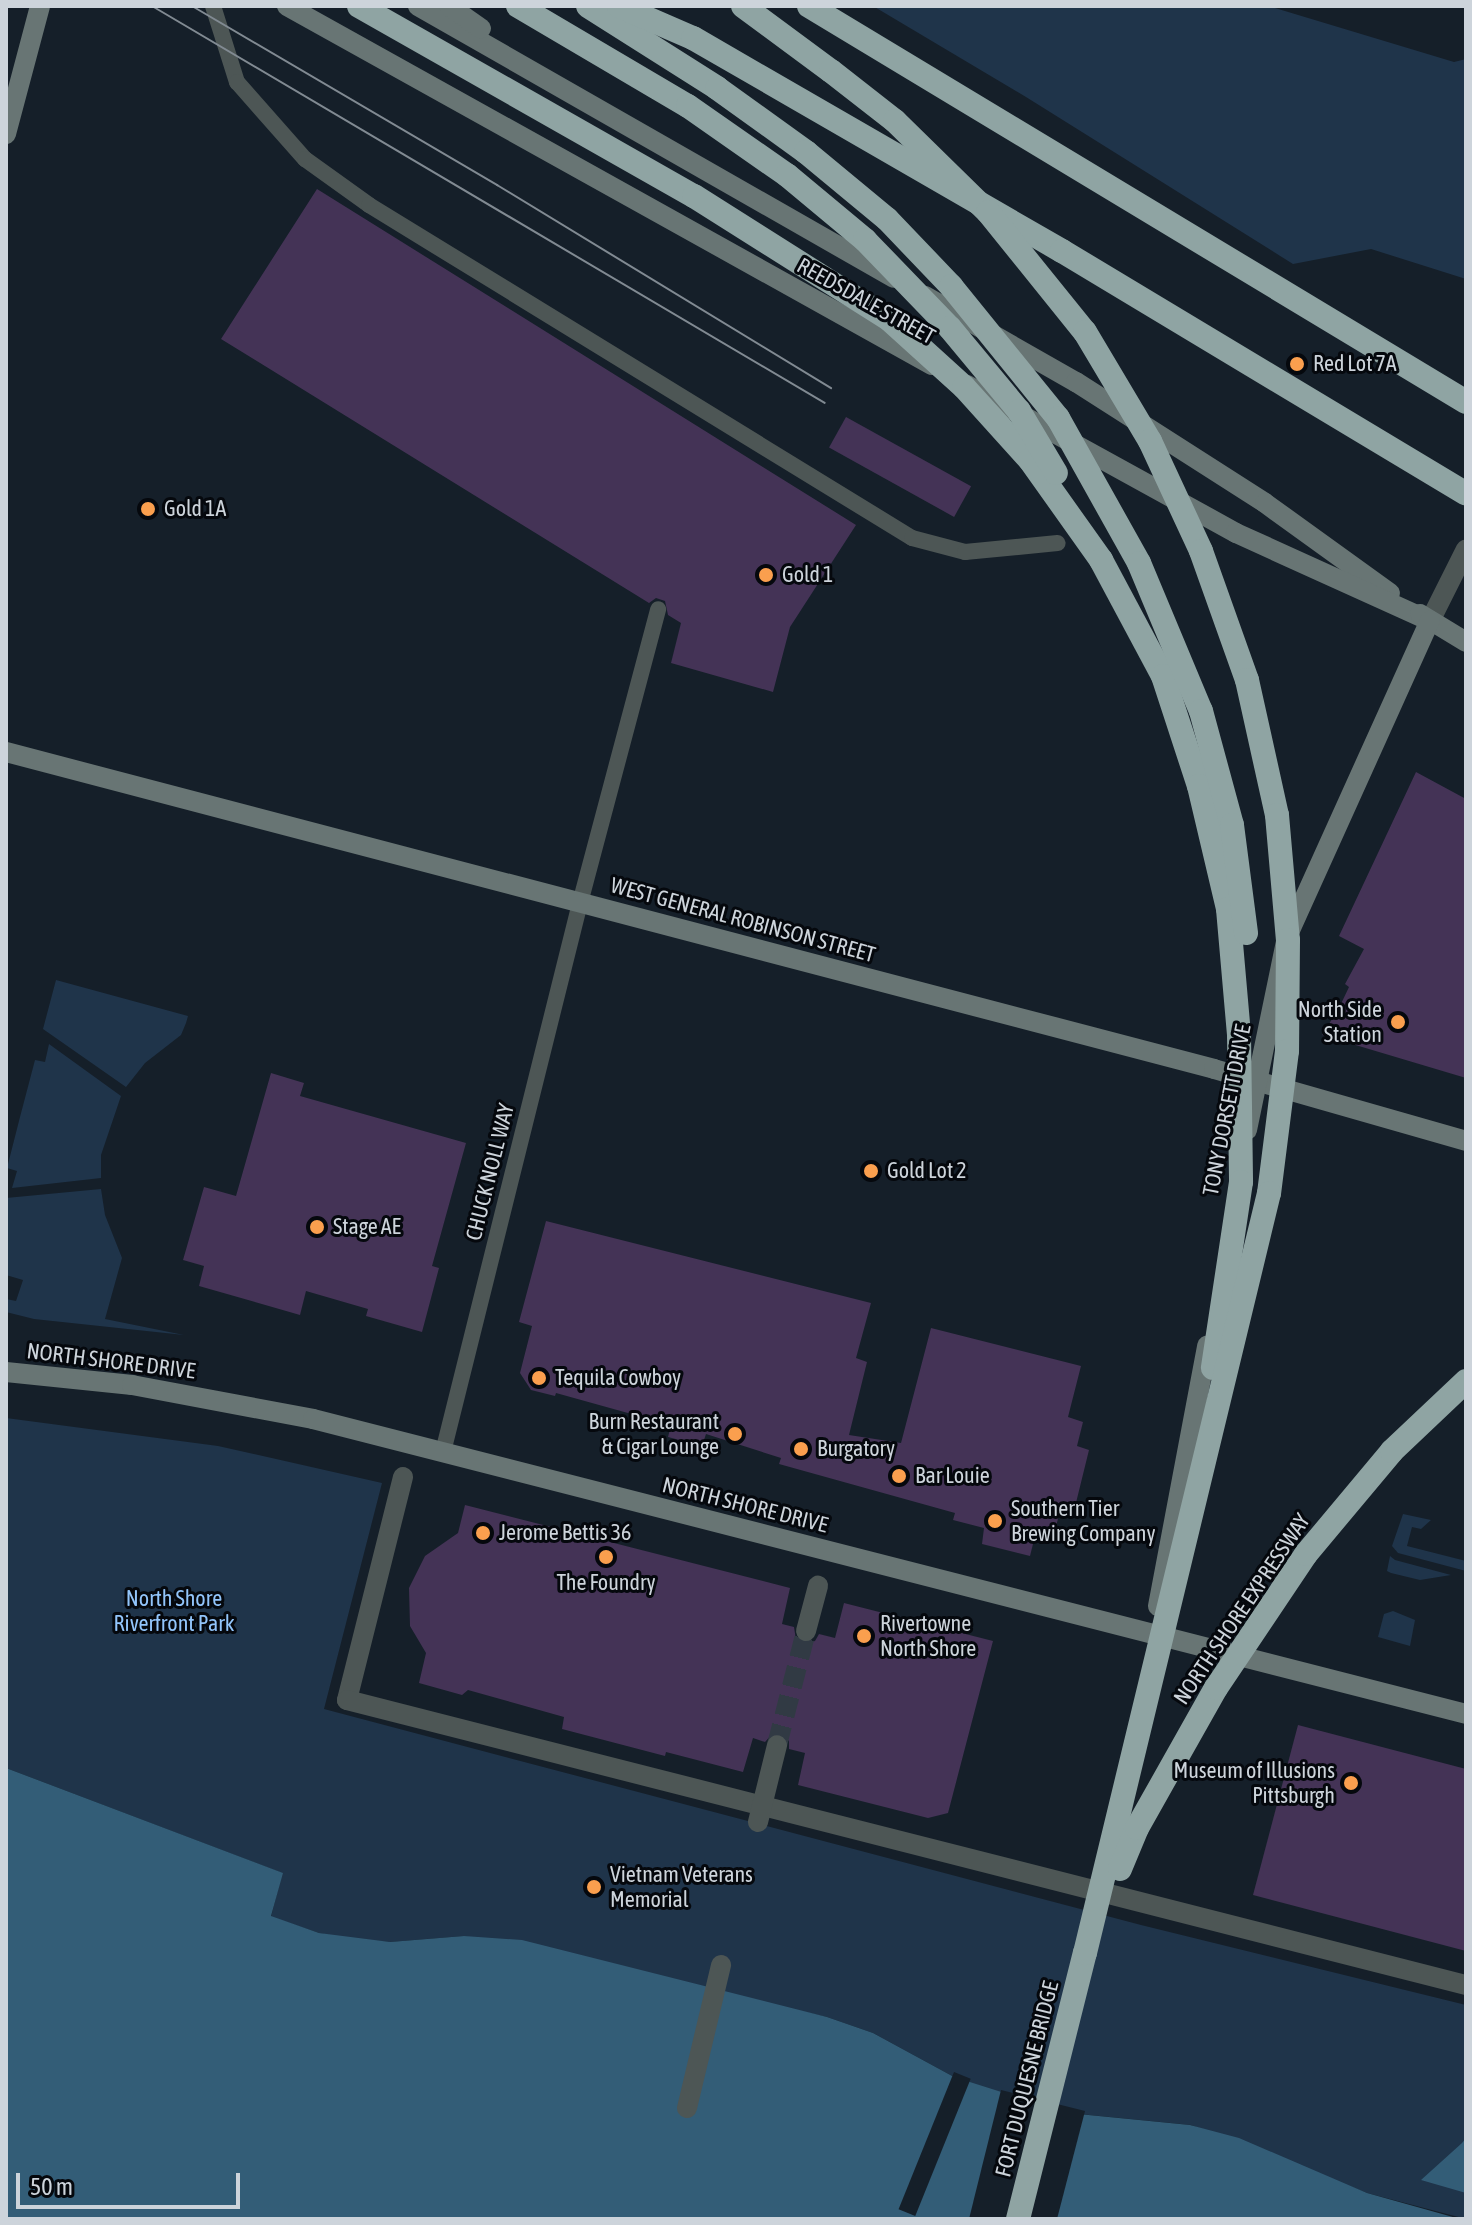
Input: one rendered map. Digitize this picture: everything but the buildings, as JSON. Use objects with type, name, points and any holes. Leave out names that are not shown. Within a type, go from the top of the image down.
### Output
[{"type":"highway","points":[[359,6],[694,196],[890,320],[964,387],[1030,460],[1101,560],[1163,676],[1199,786],[1228,909],[1239,1035],[1241,1182],[1195,1493]]},
{"type":"highway","points":[[518,6],[688,106],[787,175],[865,240],[950,328],[1019,411],[1105,554],[1163,681],[1212,824],[1232,925],[1244,1042],[1248,1168]]},
{"type":"highway","points":[[588,6],[717,88],[806,152],[887,219],[951,286],[1058,418],[1139,563],[1201,711],[1232,825],[1245,910],[1250,1032],[1248,1168],[1238,1281],[1085,1953]]},
{"type":"highway","points":[[619,6],[693,38],[1062,251],[1466,494]]},
{"type":"highway","points":[[743,6],[895,121],[988,212],[1085,332],[1156,454],[1201,551],[1247,680],[1277,815],[1288,940],[1287,1051],[1269,1193],[1085,1953]]},
{"type":"highway","points":[[809,6],[1089,178],[1466,402]]},
{"type":"highway","name":"NORTH SHORE EXPRESSWAY","points":[[1085,1953],[1133,1841],[1204,1712],[1291,1576],[1377,1471],[1466,1381]]},
{"type":"highway","name":"FORT DUQUESNE BRIDGE","points":[[1018,2219],[1085,1953]]},
{"type":"main road","points":[[6,134],[40,6]]},
{"type":"main road","name":"REEDSDALE STREET","points":[[287,6],[1236,533],[1430,621]]},
{"type":"main road","name":"REEDSDALE STREET","points":[[418,6],[1076,382],[1265,503],[1430,621],[1466,642]]},
{"type":"main road","points":[[449,6],[586,101]]},
{"type":"main road","name":"TONY DORSETT DRIVE","points":[[1152,1634],[1256,1081],[1287,937],[1430,621]]},
{"type":"main road","name":"WEST GENERAL ROBINSON STREET","points":[[6,752],[1256,1081],[1466,1141]]},
{"type":"main road","name":"NORTH SHORE DRIVE","points":[[6,1372],[132,1385],[226,1400],[443,1452],[1466,1714]]},
{"type":"street","points":[[1430,621],[1466,549]]},
{"type":"street","points":[[403,1477],[347,1700],[760,1814],[1466,1985]]},
{"type":"street","points":[[806,1631],[818,1586]]},
{"type":"street","points":[[760,1814],[777,1745]]},
{"type":"street","points":[[687,2108],[721,1965]]},
{"type":"lane","points":[[213,6],[237,82],[305,159],[369,205],[912,538],[965,552],[1058,543]]},
{"type":"lane","name":"CHUCK NOLL WAY","points":[[443,1452],[580,903],[658,609]]},
{"type":"green space","points":[[873,6],[1268,6],[1454,62],[1466,59],[1466,279],[1371,249],[1293,264],[1026,97]]},
{"type":"green space","points":[[56,980],[188,1016],[186,1023],[181,1035],[145,1063],[126,1087],[43,1029]]},
{"type":"green space","points":[[49,1044],[121,1096],[101,1155],[101,1178],[12,1188],[17,1171],[7,1168],[20,1117],[35,1060],[45,1062]]},
{"type":"green space","points":[[101,1189],[105,1215],[122,1258],[105,1319],[184,1335],[34,1319],[6,1312],[6,1299],[16,1301],[23,1280],[6,1275],[6,1198]]},
{"type":"green space","name":"North Shore Riverfront Park","points":[[6,1418],[218,1446],[382,1483],[324,1709],[1141,1925],[1466,2005],[1466,2219],[1367,2193],[1191,2125],[1069,2113],[992,2091],[954,2077],[873,2033],[827,2017],[464,1936],[390,1942],[356,1940],[319,1933],[271,1917],[282,1873],[6,1768]]},
{"type":"green space","points":[[1403,1514],[1431,1520],[1421,1529],[1412,1527],[1407,1546],[1466,1561],[1466,1571],[1398,1553],[1392,1546]]},
{"type":"green space","points":[[1390,1556],[1451,1575],[1420,1580],[1391,1573],[1387,1571]]},
{"type":"green space","points":[[1393,1611],[1415,1620],[1410,1646],[1378,1637],[1384,1614]]},
{"type":"shaded area","points":[[6,1768],[283,1873],[271,1916],[319,1933],[390,1942],[464,1936],[522,1940],[827,2017],[873,2033],[954,2077],[1068,2113],[1190,2125],[1239,2138],[1367,2193],[1460,2219],[6,2219]]},
{"type":"shaded area","points":[[1466,2138],[1466,2193],[1421,2180],[1462,2143]]},
{"type":"pier","points":[[954,2072],[971,2079],[915,2216],[899,2209]]},
{"type":"pier","points":[[1001,2090],[1085,2111],[1057,2219],[969,2219]]},
{"type":"tunnel","points":[[777,1745],[806,1631]]},
{"type":"tram line","points":[[152,6],[825,403]]},
{"type":"tram line","points":[[192,6],[497,185],[831,388]]},
{"type":"place","name":"Red Lot 7A","points":[[1297,364]]},
{"type":"place","name":"Gold 1A","points":[[148,509]]},
{"type":"place","name":"Gold 1","points":[[766,575]]},
{"type":"place","name":"North Side Station","points":[[1398,1022]]},
{"type":"place","name":"Gold Lot 2","points":[[871,1171]]},
{"type":"place","name":"Stage AE","points":[[317,1227]]},
{"type":"place","name":"Tequila Cowboy","points":[[539,1378]]},
{"type":"place","name":"Burn Restaurant & Cigar Lounge","points":[[735,1434]]},
{"type":"place","name":"Burgatory","points":[[801,1449]]},
{"type":"place","name":"Bar Louie","points":[[899,1476]]},
{"type":"place","name":"Southern Tier Brewing Company","points":[[995,1521]]},
{"type":"place","name":"Jerome Bettis 36","points":[[483,1533]]},
{"type":"place","name":"The Foundry","points":[[606,1557]]},
{"type":"place","name":"Rivertowne North Shore","points":[[864,1636]]},
{"type":"place","name":"Museum of Illusions Pittsburgh","points":[[1351,1783]]},
{"type":"place","name":"Vietnam Veterans Memorial","points":[[594,1887]]}]
